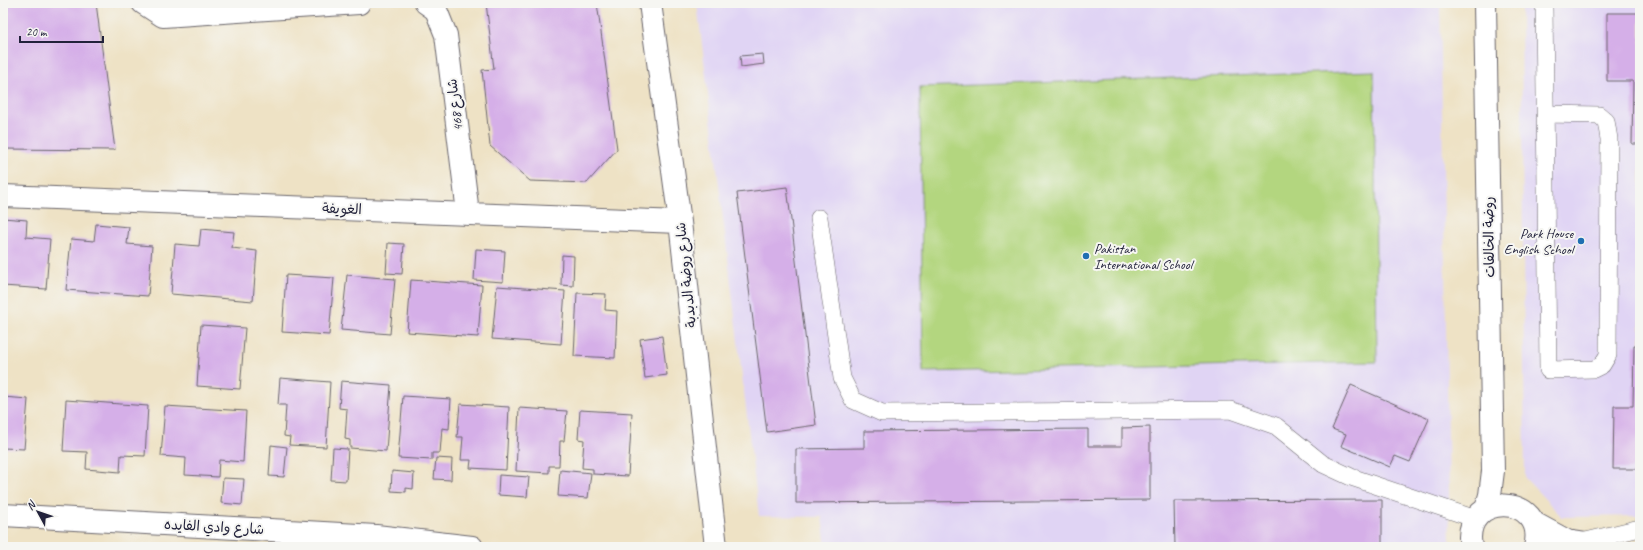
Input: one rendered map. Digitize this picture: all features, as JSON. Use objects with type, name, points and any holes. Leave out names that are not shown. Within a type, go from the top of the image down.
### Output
[{"type":"street","points":[[143,3],[163,16],[359,3]]},
{"type":"street","name":"شارع 468","points":[[426,3],[436,10],[446,35],[468,213]]},
{"type":"street","name":"شارع روضة الدبدبة","points":[[650,3],[680,222],[716,547]]},
{"type":"street","name":"روضة الخالفات","points":[[1471,547],[1471,528],[1481,514],[1490,495],[1492,471],[1485,3]]},
{"type":"street","name":"الغويفة","points":[[3,196],[680,222]]},
{"type":"street","name":"روضة الخالفات","points":[[1492,471],[1502,493],[1514,505],[1524,511],[1534,523]]},
{"type":"street","points":[[1481,514],[1503,504],[1514,505]]},
{"type":"street","name":"شارع وادي الفايده","points":[[3,515],[377,542],[472,547]]},
{"type":"street","points":[[1534,523],[1567,541],[1606,547]]},
{"type":"street","points":[[1534,523],[1537,533],[1535,547]]},
{"type":"lane","points":[[1542,3],[1544,5],[1547,114],[1548,370],[1594,369],[1602,365],[1608,355],[1609,139],[1606,122],[1599,115],[1547,114]]},
{"type":"lane","points":[[819,218],[842,378],[853,400],[882,414],[1230,410],[1276,426],[1323,464],[1351,477],[1481,514]]},
{"type":"lane","points":[[1579,542],[1640,528]]},
{"type":"shaded area","name":"Pakistan International School","points":[[697,3],[1440,3],[1450,547],[826,547],[822,517],[759,516]]},
{"type":"shaded area","name":"Park House English School","points":[[1521,3],[1640,3],[1640,516],[1562,517],[1525,478]]},
{"type":"green space","points":[[1374,71],[1377,362],[923,372],[920,87]]},
{"type":"building","points":[[22,3],[96,3],[115,150],[3,149],[3,5]]},
{"type":"building","points":[[486,3],[597,3],[617,149],[587,183],[530,181],[490,146],[482,70],[494,69]]},
{"type":"building","points":[[1607,13],[1640,13],[1640,144],[1632,144],[1633,81],[1607,81]]},
{"type":"building","points":[[763,54],[764,64],[741,67],[740,56]]},
{"type":"building","points":[[787,187],[816,425],[767,432],[737,193]]},
{"type":"building","points":[[3,218],[27,220],[26,237],[50,239],[46,289],[3,286]]},
{"type":"building","points":[[96,224],[129,227],[127,244],[152,246],[148,296],[66,290],[71,239],[94,241]]},
{"type":"building","points":[[201,229],[234,232],[232,248],[257,251],[253,301],[171,294],[175,244],[199,246]]},
{"type":"building","points":[[388,243],[404,244],[402,274],[386,273]]},
{"type":"building","points":[[476,249],[505,251],[503,282],[474,280]]},
{"type":"building","points":[[562,255],[574,256],[573,286],[561,285]]},
{"type":"building","points":[[286,275],[334,278],[329,335],[282,332]]},
{"type":"building","points":[[347,275],[395,279],[390,334],[341,330]]},
{"type":"building","points":[[411,280],[482,285],[478,337],[407,332]]},
{"type":"building","points":[[497,286],[565,291],[561,344],[492,339]]},
{"type":"building","points":[[577,293],[606,294],[605,310],[617,311],[615,358],[574,356]]},
{"type":"building","points":[[201,325],[245,328],[240,389],[197,386]]},
{"type":"building","points":[[662,336],[667,375],[645,378],[640,339]]},
{"type":"building","points":[[1634,345],[1640,345],[1640,469],[1613,469],[1614,406],[1633,406]]},
{"type":"building","points":[[280,378],[330,382],[326,447],[289,445],[290,437],[284,436],[286,405],[278,405]]},
{"type":"building","points":[[341,381],[391,385],[386,451],[350,448],[350,440],[345,439],[347,409],[339,408]]},
{"type":"building","points":[[1351,385],[1429,419],[1410,462],[1395,456],[1390,467],[1341,446],[1346,434],[1332,429]]},
{"type":"building","points":[[403,396],[451,399],[449,429],[442,428],[440,453],[432,453],[432,460],[398,458]]},
{"type":"building","points":[[3,397],[28,399],[24,449],[3,448]]},
{"type":"building","points":[[66,400],[148,406],[145,456],[121,455],[120,472],[86,469],[87,452],[63,451]]},
{"type":"building","points":[[460,404],[509,407],[506,470],[470,468],[471,460],[461,460],[463,437],[457,437]]},
{"type":"building","points":[[165,406],[246,411],[243,462],[219,460],[218,477],[185,475],[186,458],[161,456]]},
{"type":"building","points":[[519,408],[567,411],[564,441],[560,441],[559,466],[549,466],[549,473],[516,471]]},
{"type":"building","points":[[580,410],[632,413],[628,476],[593,474],[593,469],[582,468],[584,440],[578,439]]},
{"type":"building","points":[[1150,427],[1150,500],[796,503],[796,449],[864,448],[864,431],[1088,429],[1088,446],[1122,446],[1122,428]]},
{"type":"building","points":[[271,445],[287,447],[284,477],[269,476]]},
{"type":"building","points":[[333,448],[348,449],[346,481],[331,480]]},
{"type":"building","points":[[436,458],[452,459],[451,480],[434,479]]},
{"type":"building","points":[[560,470],[591,473],[588,498],[558,496]]},
{"type":"building","points":[[392,471],[414,473],[413,489],[406,488],[406,492],[391,491]]},
{"type":"building","points":[[499,475],[529,477],[527,497],[498,495]]},
{"type":"building","points":[[223,478],[244,479],[242,505],[221,503]]},
{"type":"building","points":[[1382,500],[1382,547],[1175,547],[1174,501]]},
{"type":"place","name":"Park House English School","points":[[1581,241]]},
{"type":"place","name":"Pakistan International School","points":[[1086,256]]}]
